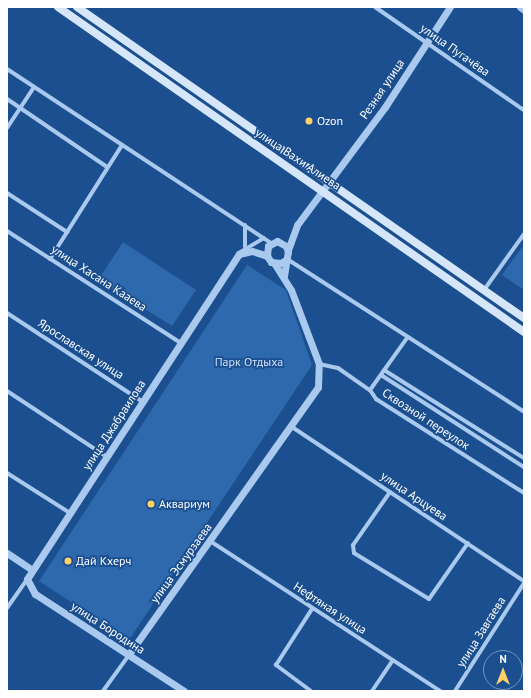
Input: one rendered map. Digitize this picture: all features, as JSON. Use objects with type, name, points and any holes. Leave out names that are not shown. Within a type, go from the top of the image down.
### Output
[{"type":"main road","name":"улица Вахи Алиева","points":[[58,7],[524,332]]},
{"type":"main road","name":"улица Вахи Алиева","points":[[77,7],[524,318]]},
{"type":"street","name":"улица Пугачёва","points":[[375,7],[524,110]]},
{"type":"street","name":"Резная улица","points":[[292,232],[324,192],[450,7]]},
{"type":"street","points":[[520,7],[524,10]]},
{"type":"street","points":[[7,70],[264,238],[288,250]]},
{"type":"street","points":[[7,128],[34,87]]},
{"type":"street","points":[[7,100],[107,167]]},
{"type":"street","points":[[50,259],[122,145]]},
{"type":"street","points":[[7,193],[67,232]]},
{"type":"street","points":[[245,225],[245,247]]},
{"type":"street","name":"улица Хасана Кааева","points":[[7,231],[179,342]]},
{"type":"street","points":[[267,256],[274,242],[292,232]]},
{"type":"street","points":[[284,276],[292,232]]},
{"type":"street","points":[[484,291],[524,234]]},
{"type":"street","name":"улица Джабраилова","points":[[7,608],[27,579],[31,569],[143,402],[179,342],[239,254],[245,247],[264,238]]},
{"type":"street","points":[[520,240],[524,243]]},
{"type":"street","points":[[239,254],[252,251],[267,256],[284,276],[319,364]]},
{"type":"street","points":[[274,263],[287,259]]},
{"type":"street","points":[[287,259],[407,338],[524,412]]},
{"type":"street","name":"Ярославская улица","points":[[7,313],[143,402]]},
{"type":"street","points":[[370,390],[407,338]]},
{"type":"street","name":"Сквозной переулок","points":[[319,364],[338,368],[370,390],[376,399],[524,493]]},
{"type":"street","name":"улица Эсмурзаева","points":[[103,691],[316,393],[319,364]]},
{"type":"street","points":[[384,370],[524,458]]},
{"type":"street","points":[[380,375],[524,467]]},
{"type":"street","points":[[7,391],[107,457]]},
{"type":"street","name":"улица Арцуева","points":[[292,427],[524,582]]},
{"type":"street","points":[[7,472],[70,513]]},
{"type":"street","points":[[390,492],[353,545],[354,553],[429,599],[468,544]]},
{"type":"street","name":"Нефтяная улица","points":[[210,541],[312,609],[440,691]]},
{"type":"street","points":[[7,553],[31,569]]},
{"type":"street","name":"улица Бородина","points":[[27,579],[35,594],[184,691]]},
{"type":"street","name":"улица Завгаева","points":[[455,691],[524,582]]},
{"type":"street","points":[[311,691],[276,665],[312,609]]},
{"type":"street","points":[[372,691],[393,660]]},
{"type":"green space","points":[[123,242],[196,290],[172,326],[98,280]]},
{"type":"green space","points":[[522,247],[524,248],[524,290],[502,275]]},
{"type":"green space","name":"Парк Отдыха","points":[[247,265],[286,290],[312,365],[129,640],[39,581]]},
{"type":"place","name":"Ozon","points":[[309,121]]},
{"type":"place","name":"Аквариум","points":[[151,504]]},
{"type":"place","name":"Дай Кхерч","points":[[68,561]]}]
